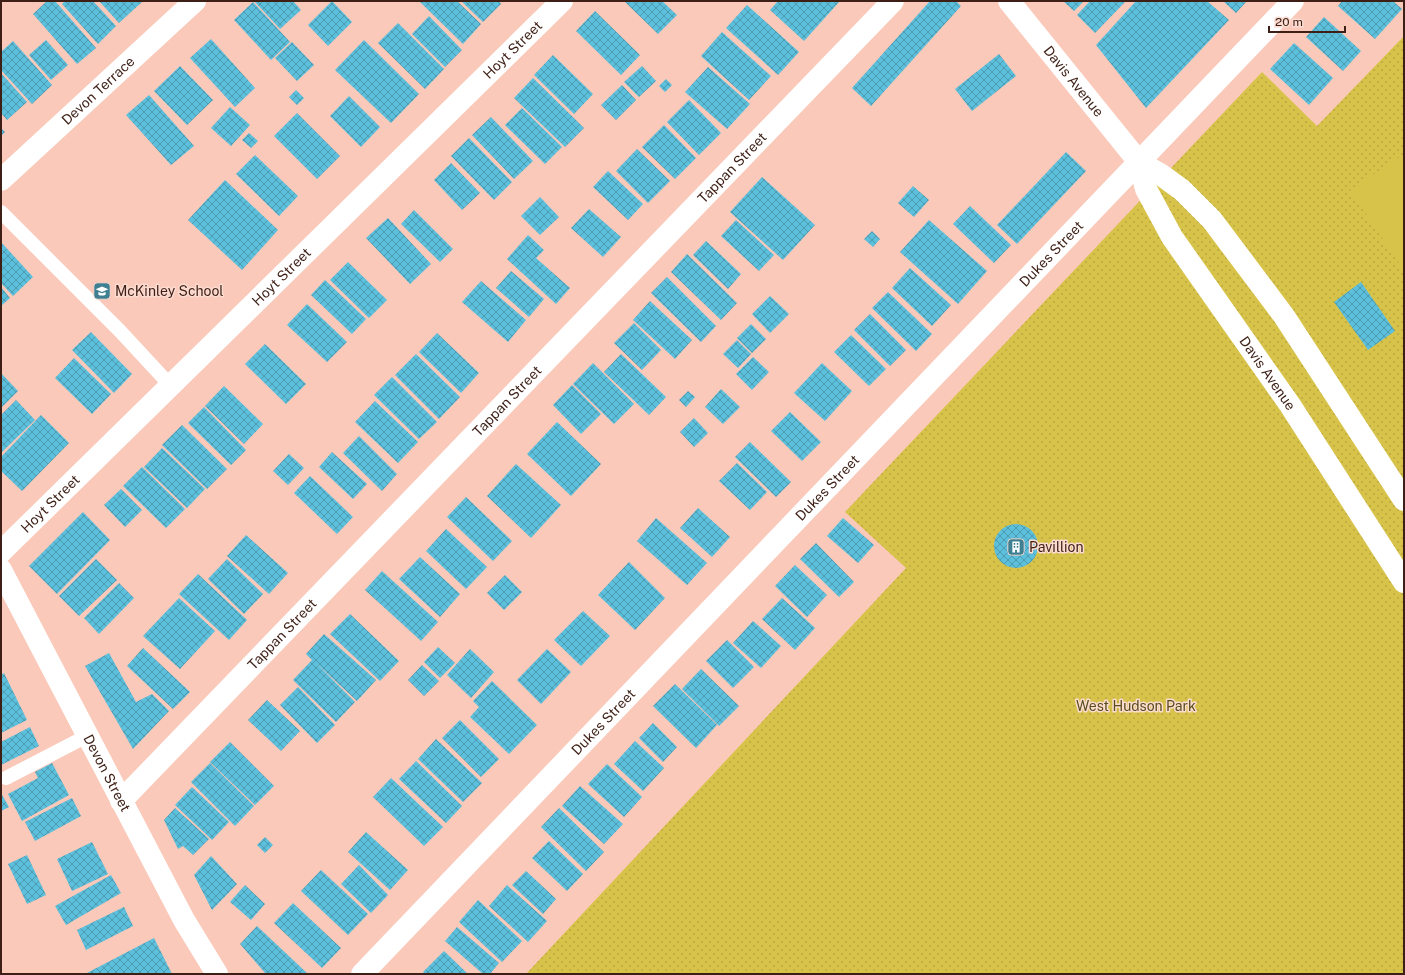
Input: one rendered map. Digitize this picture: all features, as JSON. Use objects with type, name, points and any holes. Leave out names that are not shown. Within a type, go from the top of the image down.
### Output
[{"type":"street","name":"Devon Terrace","points":[[1,180],[195,1]]},
{"type":"street","name":"Hoyt Street","points":[[1,552],[562,1]]},
{"type":"street","name":"Tappan Street","points":[[121,801],[893,1]]},
{"type":"street","name":"Davis Avenue","points":[[1008,1],[1139,162],[1160,174],[1182,190],[1212,220],[1284,316],[1404,500]]},
{"type":"street","name":"Dukes Street","points":[[362,974],[1292,1]]},
{"type":"street","name":"Davis Avenue","points":[[1139,162],[1146,189],[1172,237],[1286,399],[1404,582]]},
{"type":"street","name":"Devon Street","points":[[1,570],[196,942],[216,974]]},
{"type":"lane","points":[[1,212],[120,331],[170,385]]},
{"type":"lane","points":[[6,778],[87,736]]},
{"type":"green space","name":"West Hudson Park","points":[[1404,36],[1404,974],[526,974],[906,568],[845,512],[1262,72],[1317,126]]},
{"type":"green space","points":[[1404,154],[1404,271],[1350,190]]},
{"type":"building","points":[[47,1],[55,1],[96,48],[77,64],[33,14]]},
{"type":"building","points":[[65,1],[93,1],[116,26],[98,44],[62,4]]},
{"type":"building","points":[[99,1],[143,1],[119,23]]},
{"type":"building","points":[[254,1],[293,1],[301,10],[280,29]]},
{"type":"building","points":[[332,1],[352,22],[328,46],[308,25]]},
{"type":"building","points":[[457,1],[481,24],[463,44],[420,2]]},
{"type":"building","points":[[461,1],[499,1],[501,4],[483,22]]},
{"type":"building","points":[[624,1],[662,1],[677,15],[658,34]]},
{"type":"building","points":[[778,1],[840,1],[804,41],[770,10]]},
{"type":"building","points":[[930,1],[956,1],[961,6],[871,106],[852,88]]},
{"type":"building","points":[[1063,1],[1084,1],[1074,11]]},
{"type":"building","points":[[1090,1],[1126,1],[1095,33],[1077,15]]},
{"type":"building","points":[[1136,1],[1207,1],[1229,20],[1146,108],[1096,45]]},
{"type":"building","points":[[1223,1],[1247,1],[1236,13]]},
{"type":"building","points":[[1342,1],[1393,1],[1402,9],[1375,39],[1338,6]]},
{"type":"building","points":[[253,2],[290,42],[271,60],[234,20]]},
{"type":"building","points":[[747,5],[799,52],[778,75],[726,28]]},
{"type":"building","points":[[595,11],[640,55],[621,75],[576,31]]},
{"type":"building","points":[[429,16],[462,50],[445,67],[412,34]]},
{"type":"building","points":[[1324,17],[1361,51],[1343,71],[1306,37]]},
{"type":"building","points":[[398,23],[444,69],[425,89],[378,43]]},
{"type":"building","points":[[722,32],[771,76],[749,100],[701,56]]},
{"type":"building","points":[[211,39],[255,88],[235,107],[190,58]]},
{"type":"building","points":[[46,40],[68,65],[51,80],[29,55]]},
{"type":"building","points":[[364,40],[419,94],[391,123],[335,70]]},
{"type":"building","points":[[13,41],[52,85],[32,104],[1,70],[1,52]]},
{"type":"building","points":[[292,42],[314,65],[297,81],[275,58]]},
{"type":"building","points":[[1294,43],[1333,78],[1309,105],[1270,69]]},
{"type":"building","points":[[999,54],[1016,76],[972,111],[955,89]]},
{"type":"building","points":[[553,55],[593,94],[574,114],[534,75]]},
{"type":"building","points":[[180,66],[213,100],[187,125],[154,91]]},
{"type":"building","points":[[642,66],[656,81],[639,97],[624,82]]},
{"type":"building","points":[[708,67],[750,104],[727,129],[685,92]]},
{"type":"building","points":[[1,73],[27,102],[7,120],[1,113]]},
{"type":"building","points":[[533,78],[584,128],[565,147],[514,98]]},
{"type":"building","points":[[666,79],[672,85],[665,92],[659,86]]},
{"type":"building","points":[[622,85],[636,100],[616,120],[601,105]]},
{"type":"building","points":[[296,90],[304,98],[297,105],[289,97]]},
{"type":"building","points":[[149,95],[194,146],[171,165],[126,115]]},
{"type":"building","points":[[349,96],[380,127],[361,147],[330,116]]},
{"type":"building","points":[[689,100],[721,133],[699,155],[667,122]]},
{"type":"building","points":[[230,107],[250,125],[231,146],[211,128]]},
{"type":"building","points":[[522,108],[562,147],[545,164],[505,125]]},
{"type":"building","points":[[297,113],[340,156],[317,179],[274,136]]},
{"type":"building","points":[[491,117],[533,161],[514,179],[472,135]]},
{"type":"building","points":[[664,125],[696,158],[675,179],[642,147]]},
{"type":"building","points":[[1,128],[5,132],[1,136]]},
{"type":"building","points":[[249,133],[258,141],[251,148],[242,140]]},
{"type":"building","points":[[469,138],[512,182],[494,200],[451,156]]},
{"type":"building","points":[[637,149],[670,181],[648,203],[616,171]]},
{"type":"building","points":[[1066,152],[1086,171],[1017,244],[997,225]]},
{"type":"building","points":[[255,155],[298,196],[279,216],[236,174]]},
{"type":"building","points":[[451,163],[480,193],[462,210],[434,180]]},
{"type":"building","points":[[608,171],[643,204],[628,220],[593,187]]},
{"type":"building","points":[[762,177],[815,225],[783,260],[730,212]]},
{"type":"building","points":[[225,180],[278,230],[242,270],[188,220]]},
{"type":"building","points":[[913,186],[929,200],[914,217],[898,203]]},
{"type":"building","points":[[540,197],[559,217],[540,235],[521,216]]},
{"type":"building","points":[[970,206],[1011,245],[994,263],[953,224]]},
{"type":"building","points":[[589,209],[621,237],[603,257],[571,228]]},
{"type":"building","points":[[414,210],[453,249],[440,262],[401,224]]},
{"type":"building","points":[[388,218],[431,264],[410,284],[366,238]]},
{"type":"building","points":[[736,220],[774,255],[759,271],[721,236]]},
{"type":"building","points":[[929,220],[987,271],[958,304],[900,252]]},
{"type":"building","points":[[872,231],[880,239],[873,247],[864,239]]},
{"type":"building","points":[[528,235],[544,250],[536,258],[570,288],[556,304],[507,259]]},
{"type":"building","points":[[706,241],[741,274],[728,289],[693,255]]},
{"type":"building","points":[[1,242],[33,277],[13,296],[1,283]]},
{"type":"building","points":[[687,254],[737,303],[721,320],[671,272]]},
{"type":"building","points":[[348,262],[387,300],[369,318],[330,280]]},
{"type":"building","points":[[910,268],[951,305],[932,326],[892,288]]},
{"type":"building","points":[[511,271],[544,299],[529,317],[496,288]]},
{"type":"building","points":[[667,277],[716,326],[701,342],[651,293]]},
{"type":"building","points":[[325,280],[366,319],[352,334],[311,295]]},
{"type":"building","points":[[481,281],[526,320],[508,342],[462,302]]},
{"type":"building","points":[[1361,282],[1395,331],[1368,350],[1334,302]]},
{"type":"building","points":[[1,287],[10,298],[1,306]]},
{"type":"building","points":[[888,292],[932,334],[916,351],[872,308]]},
{"type":"building","points":[[770,296],[789,314],[770,333],[752,314]]},
{"type":"building","points":[[650,301],[692,340],[675,359],[633,320]]},
{"type":"building","points":[[307,304],[347,342],[327,362],[287,325]]},
{"type":"building","points":[[870,314],[906,350],[890,366],[854,330]]},
{"type":"building","points":[[634,323],[661,350],[642,370],[614,343]]},
{"type":"building","points":[[751,324],[766,339],[752,353],[737,338]]},
{"type":"building","points":[[91,332],[132,374],[114,393],[72,350]]},
{"type":"building","points":[[437,333],[479,373],[461,393],[419,352]]},
{"type":"building","points":[[851,335],[886,369],[869,386],[834,352]]},
{"type":"building","points":[[737,340],[751,354],[738,368],[723,354]]},
{"type":"building","points":[[265,344],[306,384],[286,404],[245,364]]},
{"type":"building","points":[[416,354],[460,397],[439,419],[395,375]]},
{"type":"building","points":[[621,354],[666,397],[649,415],[604,372]]},
{"type":"building","points":[[753,357],[769,372],[752,390],[736,374]]},
{"type":"building","points":[[74,358],[111,394],[92,414],[55,378]]},
{"type":"building","points":[[593,363],[634,404],[614,424],[573,384]]},
{"type":"building","points":[[822,363],[852,391],[825,421],[794,393]]},
{"type":"building","points":[[1,373],[18,391],[1,408]]},
{"type":"building","points":[[392,377],[437,422],[419,439],[374,395]]},
{"type":"building","points":[[572,385],[601,414],[581,434],[553,405]]},
{"type":"building","points":[[224,386],[263,424],[244,444],[205,406]]},
{"type":"building","points":[[721,389],[740,407],[723,424],[705,407]]},
{"type":"building","points":[[688,391],[695,397],[686,407],[679,400]]},
{"type":"building","points":[[16,400],[35,420],[1,453],[1,415]]},
{"type":"building","points":[[375,401],[418,442],[398,463],[355,422]]},
{"type":"building","points":[[204,407],[246,450],[231,465],[188,423]]},
{"type":"building","points":[[790,412],[821,442],[802,461],[771,431]]},
{"type":"building","points":[[41,415],[69,443],[22,491],[1,471],[1,457]]},
{"type":"building","points":[[694,418],[708,433],[694,447],[680,432]]},
{"type":"building","points":[[557,422],[601,464],[571,496],[527,454]]},
{"type":"building","points":[[182,425],[227,469],[207,489],[162,445]]},
{"type":"building","points":[[359,436],[397,474],[382,491],[343,453]]},
{"type":"building","points":[[750,442],[791,482],[776,497],[735,457]]},
{"type":"building","points":[[162,448],[205,489],[187,508],[144,467]]},
{"type":"building","points":[[332,452],[367,484],[353,499],[319,467]]},
{"type":"building","points":[[289,454],[304,468],[288,485],[273,471]]},
{"type":"building","points":[[737,463],[767,492],[750,510],[719,481]]},
{"type":"building","points":[[516,464],[561,505],[531,538],[487,496]]},
{"type":"building","points":[[142,467],[185,509],[166,528],[123,486]]},
{"type":"building","points":[[310,476],[353,517],[337,534],[294,493]]},
{"type":"building","points":[[121,489],[142,510],[125,527],[104,505]]},
{"type":"building","points":[[466,497],[512,541],[493,561],[447,517]]},
{"type":"building","points":[[698,508],[730,537],[712,557],[680,528]]},
{"type":"building","points":[[83,512],[110,540],[57,594],[29,566]]},
{"type":"building","points":[[656,518],[707,563],[687,585],[637,541]]},
{"type":"building","points":[[843,518],[874,545],[858,563],[827,536]]},
{"type":"building","name":"Pavillion","points":[[1016,524],[1028,528],[1034,534],[1038,546],[1034,558],[1028,564],[1016,568],[1004,564],[998,558],[994,546],[998,534],[1004,528]]},
{"type":"building","points":[[446,529],[487,567],[466,589],[426,551]]},
{"type":"building","points":[[246,535],[288,573],[269,594],[227,556]]},
{"type":"building","points":[[816,543],[854,582],[839,597],[800,559]]},
{"type":"building","points":[[420,557],[460,594],[440,617],[399,579]]},
{"type":"building","points":[[96,559],[117,580],[79,616],[59,596]]},
{"type":"building","points":[[227,559],[263,594],[244,614],[208,579]]},
{"type":"building","points":[[629,562],[665,598],[635,630],[598,595]]},
{"type":"building","points":[[795,565],[827,595],[807,617],[775,586]]},
{"type":"building","points":[[382,571],[438,622],[421,641],[365,590]]},
{"type":"building","points":[[198,574],[247,620],[229,640],[179,594]]},
{"type":"building","points":[[505,575],[522,592],[504,610],[487,593]]},
{"type":"building","points":[[119,583],[134,598],[99,634],[84,618]]},
{"type":"building","points":[[179,598],[215,631],[180,669],[143,636]]},
{"type":"building","points":[[782,598],[815,628],[795,650],[762,619]]},
{"type":"building","points":[[583,611],[610,636],[581,666],[554,640]]},
{"type":"building","points":[[350,614],[399,661],[380,681],[330,634]]},
{"type":"building","points":[[753,621],[781,646],[761,668],[733,643]]},
{"type":"building","points":[[324,634],[376,680],[357,701],[315,662],[355,702],[336,722],[293,680],[312,660],[306,654]]},
{"type":"building","points":[[727,640],[754,667],[733,688],[706,661]]},
{"type":"building","points":[[438,647],[455,663],[440,678],[424,662]]},
{"type":"building","points":[[143,648],[190,692],[173,709],[127,666]]},
{"type":"building","points":[[470,649],[494,672],[471,698],[447,675]]},
{"type":"building","points":[[547,649],[571,672],[541,704],[517,680]]},
{"type":"building","points":[[109,653],[136,702],[152,694],[169,711],[133,749],[85,666]]},
{"type":"building","points":[[422,665],[439,681],[424,696],[408,680]]},
{"type":"building","points":[[701,669],[739,706],[719,726],[682,689]]},
{"type":"building","points":[[4,673],[27,720],[1,733],[1,675]]},
{"type":"building","points":[[492,681],[537,725],[509,754],[470,717],[479,707],[473,701]]},
{"type":"building","points":[[675,684],[717,725],[696,748],[653,706]]},
{"type":"building","points":[[298,687],[335,725],[317,743],[280,705]]},
{"type":"building","points":[[267,700],[300,731],[281,751],[248,720]]},
{"type":"building","points":[[460,720],[499,759],[481,777],[442,738]]},
{"type":"building","points":[[653,723],[677,747],[663,762],[639,738]]},
{"type":"building","points":[[30,727],[39,746],[1,765],[1,742]]},
{"type":"building","points":[[436,739],[482,783],[463,802],[418,759]]},
{"type":"building","points":[[635,741],[664,768],[643,791],[614,764]]},
{"type":"building","points":[[230,742],[274,786],[255,805],[210,762]]},
{"type":"building","points":[[416,761],[462,806],[446,823],[399,779]]},
{"type":"building","points":[[52,763],[69,795],[22,821],[8,794],[38,778],[35,772]]},
{"type":"building","points":[[210,763],[254,806],[235,826],[191,782]]},
{"type":"building","points":[[607,764],[642,797],[624,817],[588,784]]},
{"type":"building","points":[[391,778],[443,827],[424,846],[373,797]]},
{"type":"building","points":[[580,786],[623,824],[604,844],[562,806]]},
{"type":"building","points":[[192,787],[229,822],[212,840],[175,805]]},
{"type":"building","points":[[1,793],[9,807],[1,811]]},
{"type":"building","points":[[72,798],[81,816],[35,841],[25,822]]},
{"type":"building","points":[[175,808],[209,839],[193,855],[183,846],[178,849],[164,820]]},
{"type":"building","points":[[559,808],[604,852],[586,871],[541,827]]},
{"type":"building","points":[[366,832],[408,870],[390,890],[348,852]]},
{"type":"building","points":[[265,837],[273,845],[265,853],[257,845]]},
{"type":"building","points":[[549,841],[583,874],[567,891],[532,858]]},
{"type":"building","points":[[92,842],[108,874],[72,891],[57,859]]},
{"type":"building","points":[[27,855],[46,895],[27,904],[8,864]]},
{"type":"building","points":[[211,856],[237,884],[212,910],[194,875]]},
{"type":"building","points":[[359,865],[388,895],[371,913],[341,884]]},
{"type":"building","points":[[321,870],[368,914],[348,935],[301,891]]},
{"type":"building","points":[[526,871],[556,899],[543,914],[512,885]]},
{"type":"building","points":[[111,875],[121,893],[66,925],[55,906]]},
{"type":"building","points":[[245,885],[265,904],[251,920],[230,902]]},
{"type":"building","points":[[507,885],[547,921],[528,942],[489,906]]},
{"type":"building","points":[[478,900],[522,941],[502,962],[459,922]]},
{"type":"building","points":[[293,903],[341,948],[322,968],[274,923]]},
{"type":"building","points":[[124,907],[133,926],[86,950],[77,930]]},
{"type":"building","points":[[257,926],[308,974],[266,974],[240,944]]},
{"type":"building","points":[[457,927],[499,963],[490,974],[483,974],[445,941]]},
{"type":"building","points":[[154,938],[172,974],[85,974]]},
{"type":"building","points":[[444,951],[468,974],[425,974],[423,972]]},
{"type":"place","name":"McKinley School","points":[[102,291]]},
{"type":"place","name":"Pavillion","points":[[1016,547]]}]
